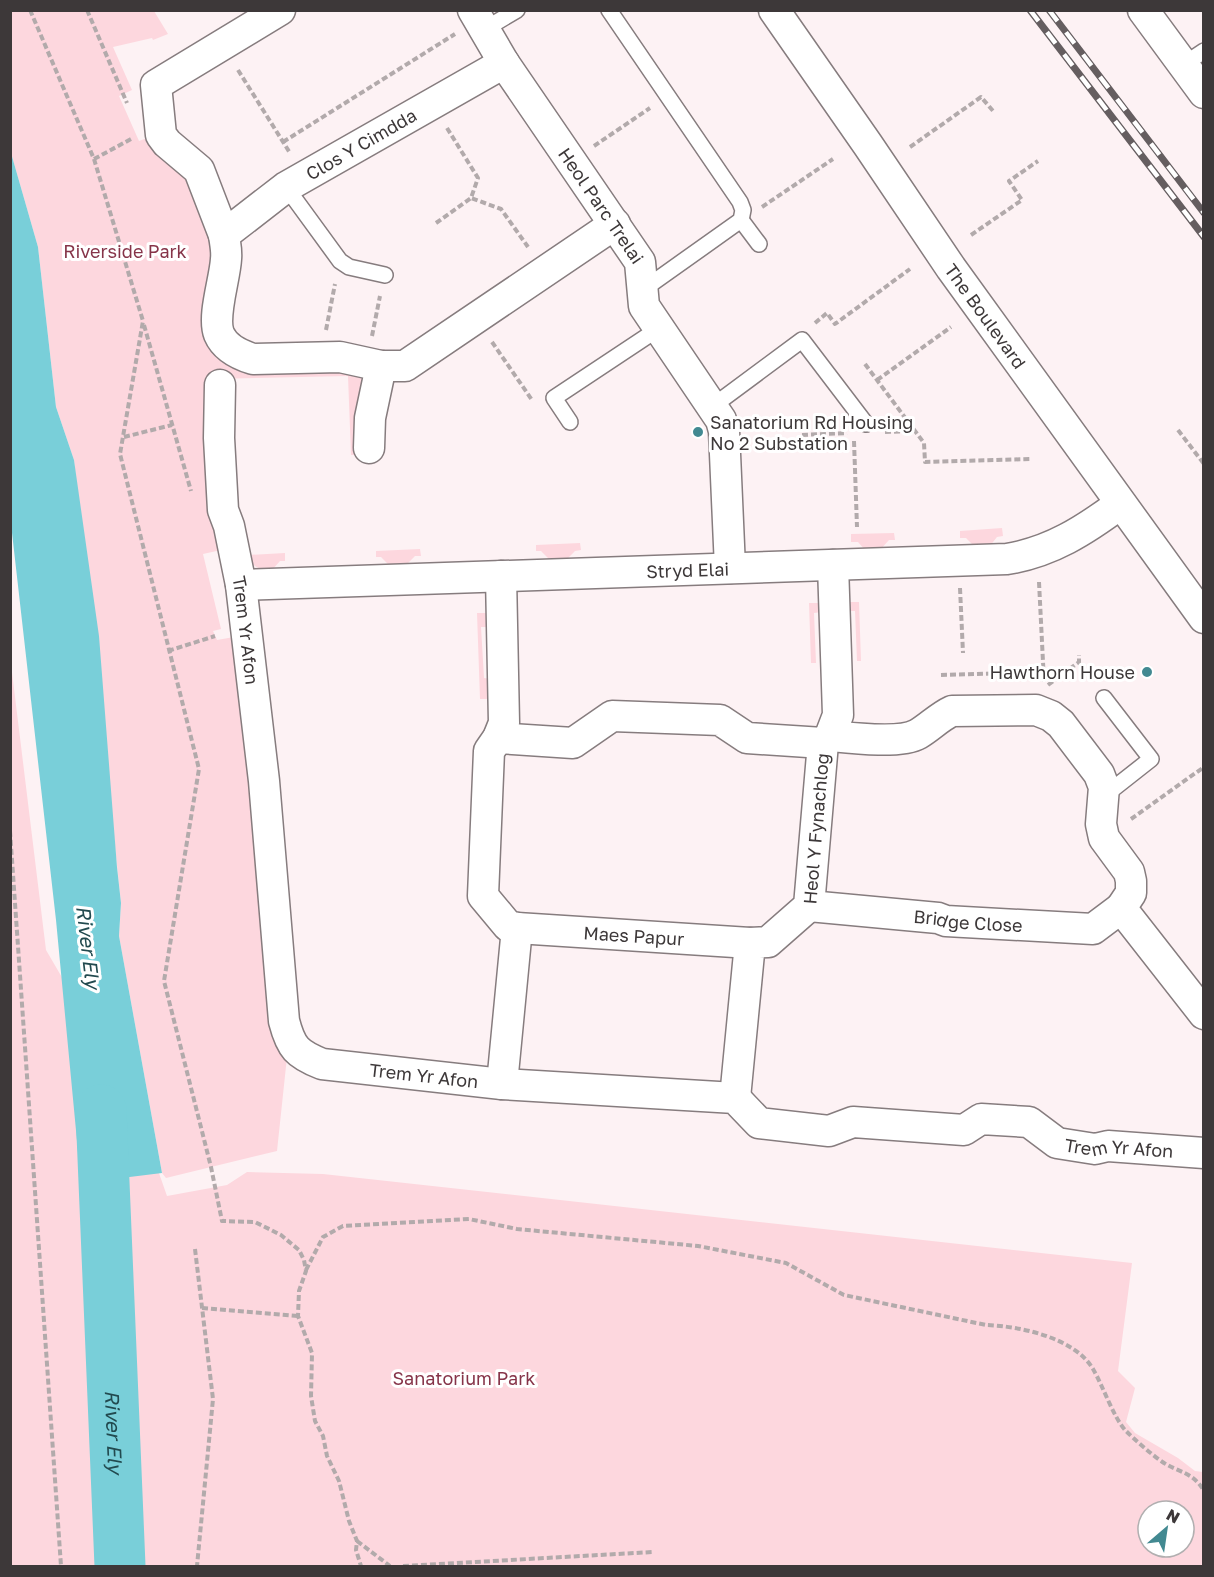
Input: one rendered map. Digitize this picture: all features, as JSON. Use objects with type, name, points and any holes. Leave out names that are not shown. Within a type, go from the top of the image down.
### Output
[{"type":"street","points":[[280,10],[156,85],[161,135],[167,143],[200,171],[224,235],[226,257],[217,324],[220,336],[240,355],[253,359],[340,357],[374,364],[405,366],[615,224]]},
{"type":"street","name":"The Boulevard","points":[[774,10],[951,268],[1203,618]]},
{"type":"street","points":[[1143,10],[1193,58],[1203,93]]},
{"type":"street","name":"Heol Parc Trelai","points":[[472,24],[504,63],[640,262],[644,306],[722,420],[730,568]]},
{"type":"street","name":"Clos Y Cimdda","points":[[224,235],[286,187],[504,63]]},
{"type":"street","points":[[369,448],[374,364]]},
{"type":"street","name":"Trem Yr Afon","points":[[220,385],[219,438],[223,510],[230,526],[241,585],[268,816],[284,1021],[292,1046],[311,1060],[322,1064],[502,1084],[735,1098],[759,1124],[829,1131],[853,1122],[964,1130],[981,1119],[1029,1122],[1057,1143],[1095,1149],[1108,1146],[1203,1153]]},
{"type":"street","name":"Stryd Elai","points":[[241,585],[967,561],[1025,556],[1054,546],[1088,527],[1120,504]]},
{"type":"street","name":"Heol Y Fynachlog","points":[[750,943],[768,942],[809,906],[826,739],[838,715],[833,565]]},
{"type":"street","points":[[501,576],[504,723],[489,751],[483,896],[508,926],[517,928],[502,1084]]},
{"type":"street","points":[[498,738],[573,743],[612,716],[720,720],[747,738],[906,739],[917,735],[941,716],[952,711],[1036,710],[1051,716],[1061,724],[1100,774],[1104,796],[1101,824],[1104,838],[1129,872],[1131,881],[1131,893],[1121,908],[1203,1014]]},
{"type":"street","name":"Bridge Close","points":[[809,906],[938,918],[946,921],[1093,929],[1121,908]]},
{"type":"street","name":"Maes Papur","points":[[517,928],[750,943]]},
{"type":"street","points":[[735,1098],[750,943]]},
{"type":"lane","points":[[472,24],[517,10]]},
{"type":"lane","points":[[609,10],[740,202],[743,210],[741,220],[644,289]]},
{"type":"lane","points":[[286,187],[340,261],[349,267],[385,275]]},
{"type":"lane","points":[[741,220],[759,244]]},
{"type":"lane","points":[[570,422],[554,398],[658,329]]},
{"type":"lane","points":[[713,406],[802,340],[860,429]]},
{"type":"lane","points":[[1104,698],[1151,759],[1104,796]]},
{"type":"path","points":[[30,10],[94,159],[194,502]]},
{"type":"path","points":[[87,10],[127,104]]},
{"type":"path","points":[[283,142],[472,24]]},
{"type":"path","points":[[238,70],[292,158]]},
{"type":"path","points":[[910,147],[981,97],[994,112]]},
{"type":"path","points":[[591,148],[657,103]]},
{"type":"path","points":[[435,223],[471,198],[478,178],[446,128]]},
{"type":"path","points":[[94,159],[134,138]]},
{"type":"path","points":[[741,220],[833,159]]},
{"type":"path","points":[[971,235],[1022,200],[1009,181],[1038,160]]},
{"type":"path","points":[[471,198],[501,209],[531,252]]},
{"type":"path","points":[[321,357],[340,261]]},
{"type":"path","points":[[802,340],[810,326],[827,313],[835,324],[910,269]]},
{"type":"path","points":[[374,364],[385,275]]},
{"type":"path","points":[[143,321],[120,454],[199,769],[164,981],[222,1221],[255,1222],[281,1235],[299,1250],[306,1271]]},
{"type":"path","points":[[877,380],[951,327]]},
{"type":"path","points":[[489,337],[532,400]]},
{"type":"path","points":[[865,364],[924,443],[925,462],[1031,459]]},
{"type":"path","points":[[124,437],[172,425]]},
{"type":"path","points":[[857,527],[860,429]]},
{"type":"path","points":[[1178,430],[1203,464]]},
{"type":"path","points":[[1039,580],[1045,687],[1079,662],[1079,655]]},
{"type":"path","points":[[960,588],[963,653]]},
{"type":"path","points":[[168,651],[215,636]]},
{"type":"path","points":[[941,675],[1043,672]]},
{"type":"path","points":[[1104,838],[1203,767]]},
{"type":"path","points":[[10,831],[61,1566]]},
{"type":"path","points":[[361,1566],[356,1550],[357,1541],[349,1521],[339,1481],[327,1456],[323,1436],[315,1421],[311,1396],[312,1353],[298,1316],[299,1292],[306,1271],[323,1237],[343,1226],[469,1219],[517,1229],[698,1246],[786,1263],[844,1295],[986,1325],[1007,1325],[1056,1340],[1082,1355],[1092,1367],[1124,1428],[1164,1463],[1183,1471],[1198,1482],[1203,1491]]},
{"type":"path","points":[[195,1249],[213,1400],[197,1566]]},
{"type":"path","points":[[202,1308],[298,1316]]},
{"type":"path","points":[[357,1541],[390,1566]]},
{"type":"path","points":[[404,1566],[653,1552]]},
{"type":"green space","name":"Riverside Park","points":[[11,11],[154,11],[168,34],[153,40],[152,38],[113,47],[132,90],[119,96],[139,141],[150,137],[187,171],[213,245],[215,341],[337,365],[359,373],[363,384],[358,449],[384,450],[384,454],[351,455],[348,376],[211,379],[221,550],[203,554],[221,629],[213,631],[217,640],[234,637],[287,1057],[277,1151],[166,1178],[162,1173],[119,936],[121,903],[74,460],[56,407],[38,247],[11,153]]},
{"type":"green space","points":[[1002,528],[1003,536],[997,537],[989,547],[975,547],[966,538],[960,538],[960,531]]},
{"type":"green space","points":[[894,533],[895,540],[889,540],[879,551],[866,551],[858,542],[851,542],[851,534]]},
{"type":"green space","points":[[580,543],[581,550],[575,551],[564,562],[552,562],[541,551],[536,551],[536,545]]},
{"type":"green space","points":[[420,549],[421,556],[415,556],[404,567],[392,568],[381,557],[376,557],[376,551]]},
{"type":"green space","points":[[285,553],[285,561],[280,561],[272,570],[257,567],[247,555]]},
{"type":"green space","points":[[847,602],[859,602],[861,661],[857,661],[855,611],[847,611]]},
{"type":"green space","points":[[809,603],[822,603],[822,612],[814,613],[816,663],[811,663]]},
{"type":"green space","points":[[477,613],[490,613],[491,627],[481,627],[484,678],[492,679],[493,699],[480,699]]},
{"type":"green space","name":"Sanatorium Park","points":[[10,656],[46,950],[133,1099],[167,1196],[227,1185],[247,1172],[323,1174],[1132,1263],[1118,1371],[1135,1388],[1126,1422],[1135,1433],[1178,1458],[1195,1471],[1203,1472],[1203,1566],[11,1566]]},
{"type":"water","points":[[11,153],[38,247],[56,407],[74,460],[99,636],[121,903],[119,936],[162,1173],[81,1183],[56,920],[11,524]]},
{"type":"waterway","name":"River Ely","points":[[101,1110],[120,1566]]},
{"type":"railway","points":[[1030,10],[1204,237]]},
{"type":"railway","points":[[1049,10],[1204,213]]},
{"type":"place","name":"Sanatorium Rd Housing No 2 Substation","points":[[698,432]]},
{"type":"place","name":"Hawthorn House","points":[[1147,672]]}]
